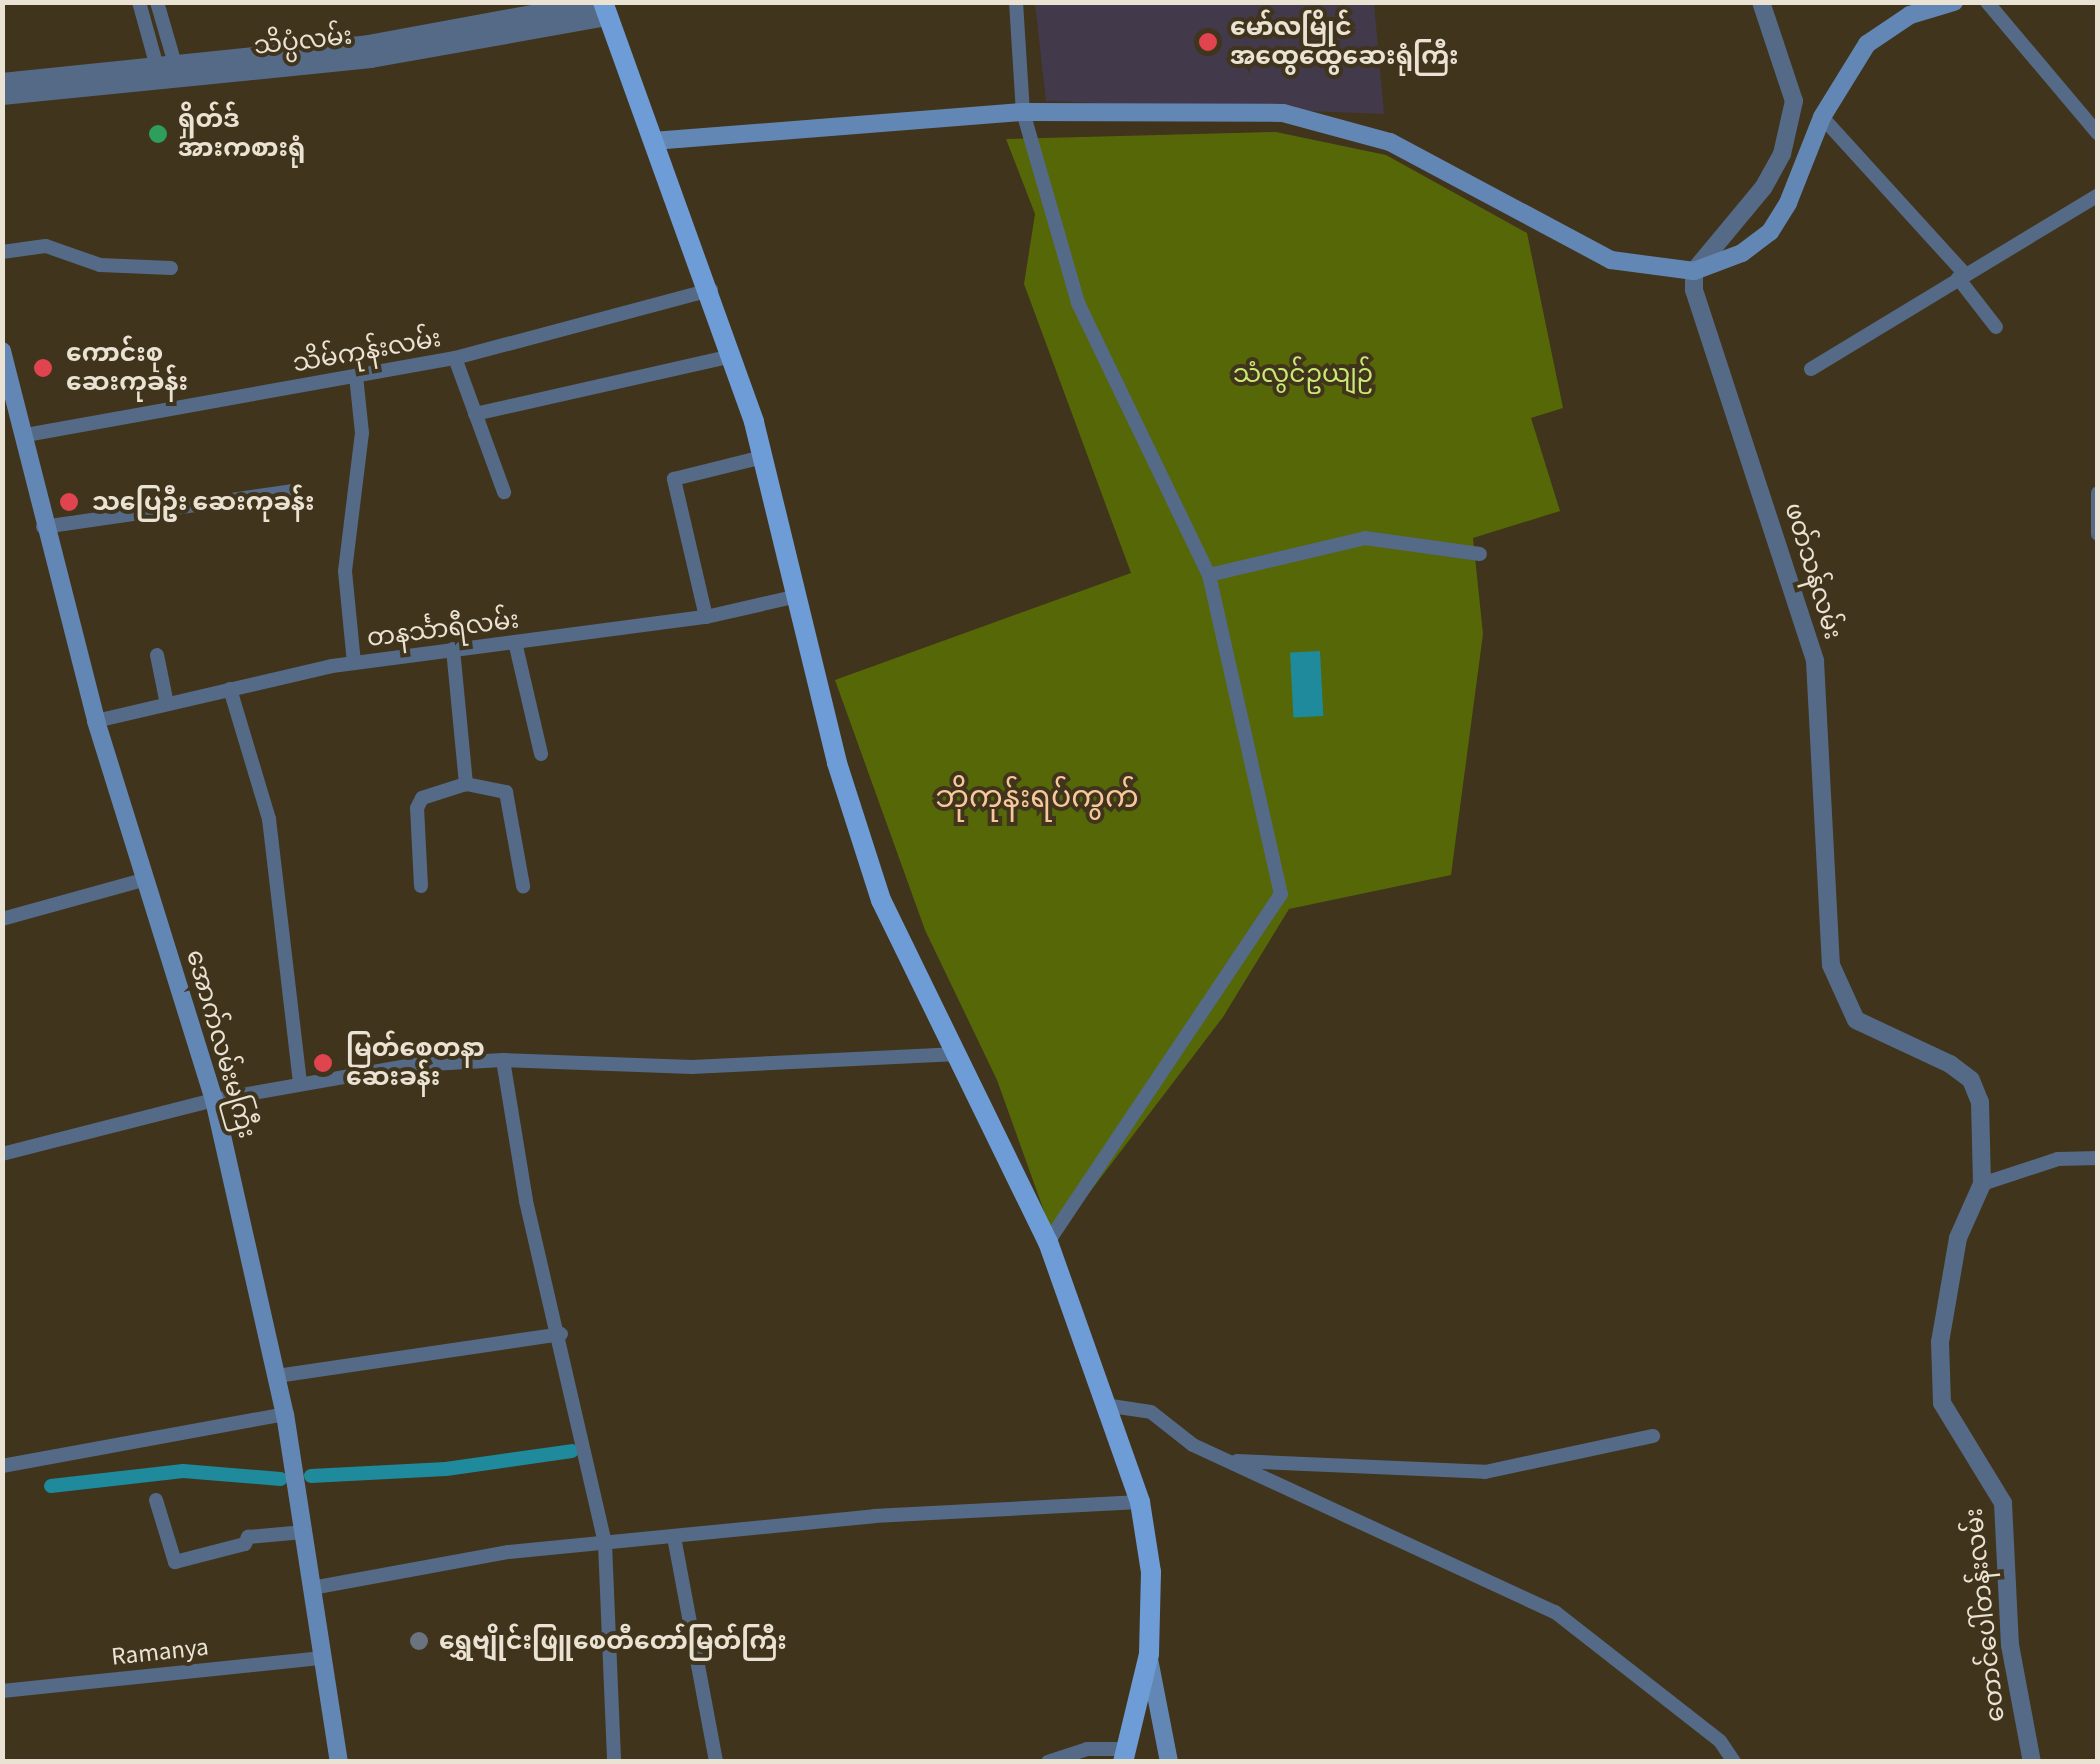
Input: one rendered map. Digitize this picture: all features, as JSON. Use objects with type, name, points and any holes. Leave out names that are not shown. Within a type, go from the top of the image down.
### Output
[{"type":"main road","points":[[652,142],[1023,112],[1283,113],[1390,142],[1611,260],[1694,271],[1742,252],[1770,232],[1788,203],[1822,117],[1867,44],[1910,15],[1954,2]]},
{"type":"main road","points":[[602,7],[711,290],[732,356],[763,458],[837,763],[881,900],[1048,1242],[1111,1406],[1140,1502],[1151,1572],[1149,1654],[1169,1762]]},
{"type":"main road","name":"အောက်လမ်းမကြီး","points":[[2,352],[26,435],[42,527],[96,721],[214,1100],[285,1414],[339,1762]]},
{"type":"main road","points":[[1124,1755],[1149,1654]]},
{"type":"street","points":[[139,2],[167,69]]},
{"type":"street","points":[[157,2],[167,69]]},
{"type":"street","points":[[1016,2],[1023,112],[1078,303],[1209,576],[1281,894],[1048,1242]]},
{"type":"street","points":[[1694,271],[1763,188],[1782,154],[1794,101],[1762,2]]},
{"type":"street","points":[[1987,2],[2098,134]]},
{"type":"street","name":"သိပ္ပံလမ်း","points":[[2,82],[167,69],[371,60],[602,7]]},
{"type":"street","name":"သိပ္ပံလမ်း","points":[[2,96],[167,69]]},
{"type":"street","points":[[1822,117],[1962,276],[1996,327]]},
{"type":"street","points":[[1811,369],[2098,195]]},
{"type":"street","points":[[2,252],[46,246],[100,265],[171,268]]},
{"type":"street","name":"ဖတ်သန်လမ်း","points":[[1694,271],[1715,360],[1758,470],[1815,660],[1831,964],[1856,1020],[1972,1080],[1980,1102],[1982,1184]]},
{"type":"street","name":"သိမ်ကုန်းလမ်း","points":[[26,435],[455,358],[711,290]]},
{"type":"street","points":[[476,414],[732,356]]},
{"type":"street","points":[[455,358],[504,492]]},
{"type":"street","points":[[354,663],[345,571],[361,448],[356,376]]},
{"type":"street","points":[[706,617],[674,479],[763,458]]},
{"type":"street","points":[[42,527],[293,492]]},
{"type":"street","points":[[2098,492],[2098,534]]},
{"type":"street","points":[[1209,576],[1365,538],[1480,554]]},
{"type":"street","name":"တနင်္သာရီလမ်း","points":[[96,721],[354,663],[706,617],[798,596]]},
{"type":"street","points":[[515,642],[541,754]]},
{"type":"street","points":[[452,648],[466,784]]},
{"type":"street","points":[[157,654],[167,704]]},
{"type":"street","points":[[230,690],[269,819],[300,1083]]},
{"type":"street","points":[[421,886],[417,808],[422,798],[466,784],[506,792],[523,886]]},
{"type":"street","points":[[2,918],[146,879]]},
{"type":"street","points":[[2,1154],[214,1100],[300,1083],[503,1060],[692,1067],[958,1054]]},
{"type":"street","points":[[503,1060],[526,1201],[562,1334],[606,1544],[614,1762]]},
{"type":"street","points":[[1982,1184],[2058,1159],[2098,1158]]},
{"type":"street","name":"တောင်ပေါ်တန်းလမ်း","points":[[1982,1184],[1958,1238],[1940,1342],[1942,1403],[2003,1504],[2010,1644],[2032,1762]]},
{"type":"street","points":[[277,1376],[562,1334]]},
{"type":"street","points":[[1111,1406],[1151,1412],[1193,1445],[1555,1612],[1720,1741],[1734,1762]]},
{"type":"street","points":[[2,1466],[285,1414]]},
{"type":"street","points":[[1231,1461],[1485,1472],[1654,1436]]},
{"type":"street","points":[[156,1500],[176,1562],[245,1544],[248,1537],[304,1532]]},
{"type":"street","points":[[312,1588],[510,1552],[874,1516],[1140,1502]]},
{"type":"street","points":[[674,1537],[716,1762]]},
{"type":"street","name":"Ramanya","points":[[2,1691],[322,1658]]},
{"type":"street","points":[[1048,1762],[1087,1749],[1124,1755]]},
{"type":"shaded area","name":"မော်လမြိုင် အထွေထွေဆေးရုံကြီး","points":[[1035,3],[1374,3],[1384,114],[1046,101]]},
{"type":"green space","name":"သံလွင်ဥယျဉ်","points":[[1276,132],[1386,155],[1527,233],[1563,408],[1531,418],[1560,511],[1473,538],[1483,634],[1451,875],[1289,909],[1223,1017],[1054,1239],[997,1080],[925,930],[835,680],[1131,573],[1024,284],[1035,214],[1006,139]]},
{"type":"water","points":[[1320,651],[1323,716],[1293,717],[1290,653]]},
{"type":"waterway","points":[[311,1476],[446,1469],[572,1451]]},
{"type":"waterway","points":[[51,1486],[183,1471],[281,1479]]},
{"type":"place","name":"မော်လမြိုင် အထွေထွေဆေးရုံကြီး","points":[[1208,42]]},
{"type":"place","name":"ရှိတ်ဒ် အားကစားရုံ","points":[[158,134]]},
{"type":"place","name":"ကောင်းစု ဆေးကုခန်း","points":[[43,368]]},
{"type":"place","name":"သပြေဦး ဆေးကုခန်း","points":[[69,502]]},
{"type":"place","name":"မြတ်စေတနာ ဆေးခန်း","points":[[323,1063]]},
{"type":"place","name":"ရွှေဗျိုင်းဖြူစေတီတော်မြတ်ကြီး","points":[[419,1641]]},
{"type":"district","name":"ဘိုကုန်းရပ်ကွက်","points":[[1037,798]]}]
